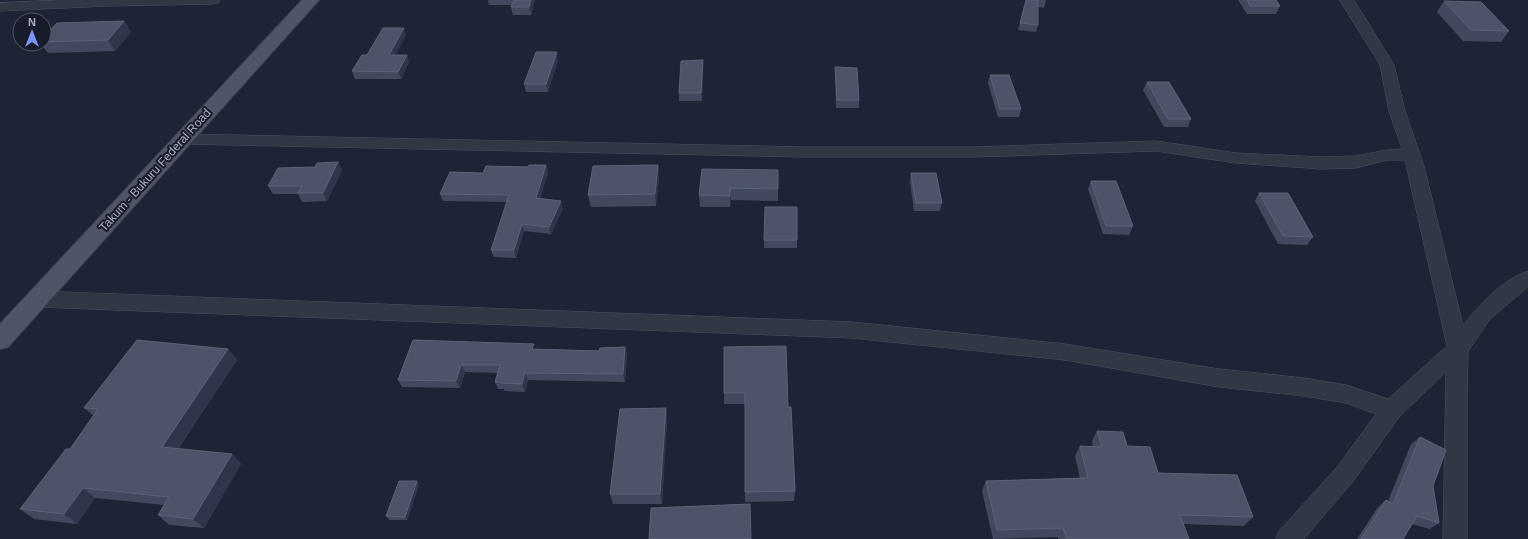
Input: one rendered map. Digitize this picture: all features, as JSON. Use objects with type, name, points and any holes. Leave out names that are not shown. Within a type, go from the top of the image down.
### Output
[{"type":"main road","name":"Takum - Bukuru Federal Road","points":[[0,340],[311,0]]},
{"type":"street","points":[[0,7],[108,2],[213,0]]},
{"type":"street","points":[[1347,0],[1387,65],[1397,111],[1412,154],[1458,349],[1456,397],[1455,539]]},
{"type":"street","points":[[183,139],[806,152],[974,152],[1156,146],[1236,158],[1322,163],[1356,162],[1387,155],[1412,154]]},
{"type":"street","points":[[1288,539],[1346,473],[1391,410],[1458,349],[1483,314],[1515,286],[1528,278]]},
{"type":"street","points":[[37,299],[852,330],[1065,352],[1219,378],[1304,387],[1346,394],[1391,410]]},
{"type":"building","points":[[514,0],[531,0],[529,7],[511,7]]},
{"type":"building","points":[[1026,0],[1038,0],[1038,25],[1020,23]]},
{"type":"building","points":[[1247,0],[1276,0],[1280,6],[1250,6]]},
{"type":"building","points":[[1444,1],[1481,2],[1509,31],[1471,30]]},
{"type":"building","points":[[124,21],[108,40],[52,42],[52,28],[57,23]]},
{"type":"building","points":[[383,28],[404,28],[389,55],[407,55],[398,72],[352,71],[362,55],[367,55]]},
{"type":"building","points":[[536,52],[557,52],[546,84],[524,84]]},
{"type":"building","points":[[703,60],[701,93],[679,93],[681,61]]},
{"type":"building","points":[[835,67],[857,68],[859,100],[837,100]]},
{"type":"building","points":[[990,75],[1009,75],[1021,109],[1000,109]]},
{"type":"building","points":[[1147,82],[1169,82],[1191,119],[1168,119]]},
{"type":"building","points":[[338,162],[323,193],[298,193],[302,186],[268,186],[278,168],[315,167],[317,163]]},
{"type":"building","points":[[529,165],[546,165],[536,198],[561,201],[549,227],[522,224],[514,250],[491,250],[509,195],[440,194],[450,172],[483,173],[486,166],[528,167]]},
{"type":"building","points":[[658,165],[655,194],[588,195],[593,166]]},
{"type":"building","points":[[702,169],[778,170],[778,189],[730,188],[730,196],[699,195]]},
{"type":"building","points":[[911,173],[936,173],[942,203],[916,203]]},
{"type":"building","points":[[1091,181],[1116,181],[1133,226],[1106,226]]},
{"type":"building","points":[[1259,193],[1288,193],[1313,237],[1283,236]]},
{"type":"building","points":[[765,207],[797,207],[797,240],[764,240]]},
{"type":"building","points":[[137,340],[228,349],[162,447],[232,454],[193,519],[158,515],[169,497],[83,488],[64,514],[20,509],[66,449],[70,449],[98,409],[84,408]]},
{"type":"building","points":[[413,340],[534,344],[532,349],[599,351],[600,348],[625,347],[623,374],[525,373],[522,384],[501,383],[495,382],[500,365],[461,365],[456,381],[398,380]]},
{"type":"building","points":[[786,346],[788,407],[791,407],[795,491],[745,492],[745,393],[724,393],[724,347]]},
{"type":"building","points":[[666,408],[660,494],[610,494],[620,409]]},
{"type":"building","points":[[1097,431],[1123,432],[1127,446],[1150,447],[1158,473],[1237,475],[1253,517],[1180,515],[1189,539],[1067,539],[1063,528],[997,530],[986,481],[1088,478],[1080,446],[1102,447]]},
{"type":"building","points":[[1420,437],[1446,450],[1433,486],[1439,523],[1417,516],[1403,539],[1361,539],[1386,500],[1393,504]]},
{"type":"building","points":[[399,481],[417,481],[405,517],[386,516]]},
{"type":"building","points":[[750,504],[751,539],[649,539],[651,508]]}]
